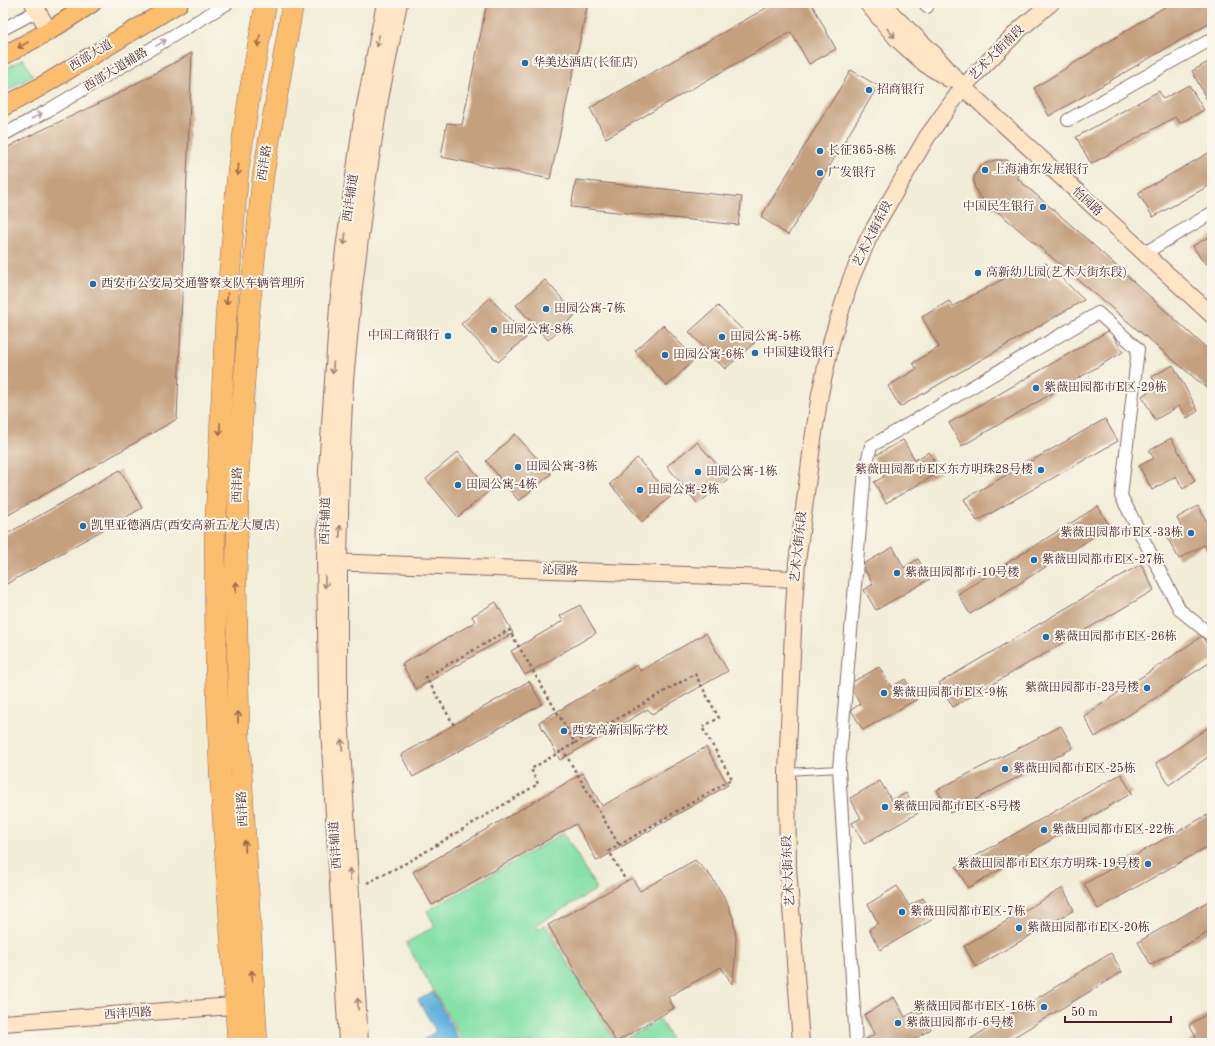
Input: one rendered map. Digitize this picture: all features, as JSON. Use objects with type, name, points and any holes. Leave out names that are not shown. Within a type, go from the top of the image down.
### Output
[{"type":"highway","name":"西沣路","points":[[257,1043],[245,1005],[220,771],[216,666],[216,536],[226,316],[238,171],[250,91],[266,3]]},
{"type":"highway","name":"西沣路","points":[[238,1043],[245,1005],[236,581],[239,464],[248,321],[263,176],[293,3]]},
{"type":"main road","points":[[3,56],[53,28],[92,3]]},
{"type":"main road","name":"西部大道","points":[[3,107],[40,87],[179,3]]},
{"type":"street","name":"西部大道辅路","points":[[3,135],[47,111],[228,3]]},
{"type":"street","name":"西沣辅道","points":[[360,1043],[339,699],[327,469],[331,398],[344,249],[362,126],[385,3]]},
{"type":"street","name":"西沣辅道","points":[[347,1043],[327,693],[332,563],[345,380],[354,287],[366,190],[379,106],[399,3]]},
{"type":"street","name":"怡园路","points":[[867,3],[898,40],[925,64],[963,87]]},
{"type":"street","name":"怡园路","points":[[884,3],[895,17],[934,54],[963,87],[1212,315]]},
{"type":"street","name":"艺术大街南段","points":[[963,87],[1020,29],[1051,3]]},
{"type":"street","points":[[3,29],[39,5],[53,28]]},
{"type":"street","points":[[1068,120],[1212,39]]},
{"type":"street","name":"艺术大街东段","points":[[801,1043],[788,867],[787,772],[795,579],[804,502],[820,394],[832,339],[851,279],[869,237],[927,137],[963,87]]},
{"type":"street","points":[[1144,254],[1212,213]]},
{"type":"street","points":[[856,1043],[839,769],[865,470],[871,446],[1098,313],[1138,348],[1121,496],[1180,610],[1212,636]]},
{"type":"street","name":"沁园路","points":[[332,563],[795,579]]},
{"type":"street","name":"西沣四路","points":[[3,1023],[245,1005]]},
{"type":"lane","points":[[787,772],[839,769]]},
{"type":"path","points":[[454,725],[426,677],[509,630],[575,743]]},
{"type":"path","points":[[367,883],[410,861],[538,784],[531,769],[695,674],[719,718],[702,727],[732,779],[609,851],[626,881]]},
{"type":"path","points":[[563,750],[619,845]]},
{"type":"green space","points":[[23,59],[33,76],[3,93],[3,70]]},
{"type":"green space","points":[[564,833],[597,889],[536,925],[538,929],[545,925],[616,1043],[464,1043],[406,943],[435,926],[427,911]]},
{"type":"green space","points":[[660,1019],[673,1043],[619,1043]]},
{"type":"water","points":[[433,992],[461,1043],[419,1043],[436,1031],[418,1000]]},
{"type":"building","name":"华美达酒店(长征店)","points":[[487,3],[588,3],[550,179],[441,157],[447,123],[462,125]]},
{"type":"building","points":[[775,3],[811,3],[836,49],[809,64],[791,32],[606,138],[590,108]]},
{"type":"building","points":[[1171,3],[1212,3],[1212,22],[1049,116],[1034,88]]},
{"type":"building","name":"西安市公安局交通警察支队车辆管理所","points":[[192,53],[177,419],[3,518],[3,150],[110,98]]},
{"type":"building","points":[[1212,60],[1212,97],[1207,100],[1192,71]]},
{"type":"building","name":"长征365-8栋","points":[[851,70],[878,86],[788,235],[761,217]]},
{"type":"building","points":[[1189,85],[1204,110],[1180,123],[1175,117],[1091,164],[1076,137],[1159,91],[1163,99]]},
{"type":"building","points":[[1212,151],[1212,184],[1153,217],[1138,193]]},
{"type":"building","points":[[995,160],[1007,160],[1014,165],[1017,171],[1018,179],[1079,232],[1212,353],[1212,388],[1210,391],[979,196],[974,185],[974,176],[981,165]]},
{"type":"building","points":[[576,180],[742,197],[738,225],[571,207]]},
{"type":"building","points":[[1212,235],[1212,268],[1201,259],[1193,246]]},
{"type":"building","points":[[1046,263],[1084,300],[900,407],[888,386],[917,369],[913,363],[939,347],[922,317],[949,301],[953,306],[1020,270],[1023,275]]},
{"type":"building","name":"田园公寓-7栋","points":[[545,280],[576,314],[548,340],[516,305]]},
{"type":"building","name":"田园公寓-8栋","points":[[490,298],[527,337],[498,362],[461,324]]},
{"type":"building","name":"田园公寓-5栋","points":[[718,306],[755,342],[725,369],[689,332]]},
{"type":"building","name":"田园公寓-6栋","points":[[663,325],[695,359],[667,386],[635,351]]},
{"type":"building","name":"紫薇田园都市E区-29栋","points":[[1110,330],[1123,352],[962,446],[949,423]]},
{"type":"building","points":[[1173,365],[1198,411],[1187,418],[1179,406],[1155,420],[1142,396],[1157,386],[1152,377]]},
{"type":"building","name":"紫薇田园都市E区东方明珠28号楼","points":[[1105,419],[1118,441],[977,521],[964,499]]},
{"type":"building","name":"田园公寓-3栋","points":[[515,434],[551,474],[519,501],[486,461]]},
{"type":"building","points":[[1171,438],[1195,481],[1183,489],[1176,476],[1152,490],[1139,466],[1154,458],[1149,451]]},
{"type":"building","points":[[903,440],[915,460],[929,452],[940,472],[886,503],[874,482],[884,477],[873,457]]},
{"type":"building","name":"田园公寓-1栋","points":[[697,442],[729,478],[698,504],[667,466]]},
{"type":"building","name":"田园公寓-4栋","points":[[458,452],[490,490],[458,517],[426,479]]},
{"type":"building","name":"田园公寓-2栋","points":[[637,458],[671,496],[642,522],[610,484]]},
{"type":"building","points":[[120,470],[142,508],[3,586],[3,536]]},
{"type":"building","name":"紫薇田园都市E区-27栋","points":[[1098,506],[1110,527],[970,614],[958,594]]},
{"type":"building","name":"紫薇田园都市E区-33栋","points":[[1198,506],[1212,531],[1212,555],[1210,555],[1204,545],[1179,559],[1166,535],[1181,526],[1177,518]]},
{"type":"building","name":"紫薇田园都市-10号楼","points":[[893,547],[904,568],[918,559],[930,579],[876,610],[864,590],[873,584],[862,565]]},
{"type":"building","name":"紫薇田园都市E区-26栋","points":[[1141,564],[1154,590],[953,707],[939,683]]},
{"type":"building","points":[[496,602],[513,633],[416,689],[402,664],[475,622],[472,616]]},
{"type":"building","points":[[580,605],[596,633],[525,675],[511,651],[563,621],[560,616]]},
{"type":"building","points":[[706,633],[728,671],[652,714],[648,709],[560,760],[539,722],[637,665],[640,671]]},
{"type":"building","name":"紫薇田园都市-23号楼","points":[[1202,636],[1212,653],[1212,661],[1095,737],[1084,716]]},
{"type":"building","name":"紫薇田园都市E区-9栋","points":[[879,667],[891,687],[905,679],[917,699],[863,730],[851,710],[860,704],[849,684]]},
{"type":"building","points":[[529,681],[542,704],[413,777],[401,755]]},
{"type":"building","points":[[1212,725],[1212,754],[1169,785],[1156,763]]},
{"type":"building","name":"紫薇田园都市E区-25栋","points":[[1061,726],[1073,748],[950,813],[937,790]]},
{"type":"building","points":[[706,747],[728,785],[597,861],[576,824],[432,905],[413,872],[583,773],[602,806]]},
{"type":"building","name":"紫薇田园都市E区-22栋","points":[[1121,774],[1132,793],[968,888],[956,867]]},
{"type":"building","name":"紫薇田园都市E区-8号楼","points":[[880,781],[892,801],[906,793],[918,813],[864,844],[852,823],[861,818],[850,798]]},
{"type":"building","name":"紫薇田园都市E区东方明珠-19号楼","points":[[1207,815],[1212,824],[1212,844],[1098,909],[1084,884]]},
{"type":"building","points":[[695,860],[709,874],[718,887],[727,902],[733,918],[736,938],[732,984],[721,967],[668,997],[674,1008],[616,1042],[548,925],[632,878],[640,891]]},
{"type":"building","name":"紫薇田园都市E区-7栋","points":[[897,886],[909,906],[923,898],[935,918],[880,950],[869,929],[878,923],[868,904]]},
{"type":"building","name":"紫薇田园都市E区-20栋","points":[[1063,888],[1074,910],[976,967],[964,946]]},
{"type":"building","points":[[1212,899],[1212,930],[1151,965],[1138,942]]},
{"type":"building","name":"紫薇田园都市E区-16栋","points":[[1111,953],[1122,972],[1004,1043],[968,1043],[967,1041]]},
{"type":"building","name":"紫薇田园都市-6号楼","points":[[894,997],[905,1017],[920,1009],[931,1029],[908,1043],[867,1043],[865,1040],[875,1034],[864,1015]]},
{"type":"building","points":[[1212,1011],[1212,1043],[1186,1043],[1196,1037],[1189,1025]]},
{"type":"place","name":"华美达酒店(长征店)","points":[[525,63]]},
{"type":"place","name":"招商银行","points":[[869,90]]},
{"type":"place","name":"长征365-8栋","points":[[820,151]]},
{"type":"place","name":"上海浦东发展银行","points":[[985,170]]},
{"type":"place","name":"广发银行","points":[[820,173]]},
{"type":"place","name":"中国民生银行","points":[[1043,207]]},
{"type":"place","name":"高新幼儿园(艺术大街东段)","points":[[978,273]]},
{"type":"place","name":"西安市公安局交通警察支队车辆管理所","points":[[93,284]]},
{"type":"place","name":"田园公寓-7栋","points":[[546,309]]},
{"type":"place","name":"田园公寓-8栋","points":[[494,330]]},
{"type":"place","name":"中国工商银行","points":[[448,336]]},
{"type":"place","name":"田园公寓-5栋","points":[[722,337]]},
{"type":"place","name":"中国建设银行","points":[[755,353]]},
{"type":"place","name":"田园公寓-6栋","points":[[665,355]]},
{"type":"place","name":"紫薇田园都市E区-29栋","points":[[1036,388]]},
{"type":"place","name":"田园公寓-3栋","points":[[518,467]]},
{"type":"place","name":"紫薇田园都市E区东方明珠28号楼","points":[[1041,470]]},
{"type":"place","name":"田园公寓-1栋","points":[[698,472]]},
{"type":"place","name":"田园公寓-4栋","points":[[458,485]]},
{"type":"place","name":"田园公寓-2栋","points":[[640,490]]},
{"type":"place","name":"凯里亚德酒店(西安高新五龙大厦店)","points":[[83,526]]},
{"type":"place","name":"紫薇田园都市E区-33栋","points":[[1191,533]]},
{"type":"place","name":"紫薇田园都市E区-27栋","points":[[1034,560]]},
{"type":"place","name":"紫薇田园都市-10号楼","points":[[897,573]]},
{"type":"place","name":"紫薇田园都市E区-26栋","points":[[1046,637]]},
{"type":"place","name":"紫薇田园都市-23号楼","points":[[1147,688]]},
{"type":"place","name":"紫薇田园都市E区-9栋","points":[[884,693]]},
{"type":"place","name":"西安高新国际学校","points":[[564,731]]},
{"type":"place","name":"紫薇田园都市E区-25栋","points":[[1005,769]]},
{"type":"place","name":"紫薇田园都市E区-8号楼","points":[[885,807]]},
{"type":"place","name":"紫薇田园都市E区-22栋","points":[[1044,830]]},
{"type":"place","name":"紫薇田园都市E区东方明珠-19号楼","points":[[1148,864]]},
{"type":"place","name":"紫薇田园都市E区-7栋","points":[[902,912]]},
{"type":"place","name":"紫薇田园都市E区-20栋","points":[[1019,928]]},
{"type":"place","name":"紫薇田园都市E区-16栋","points":[[1044,1007]]},
{"type":"place","name":"紫薇田园都市-6号楼","points":[[898,1023]]}]
